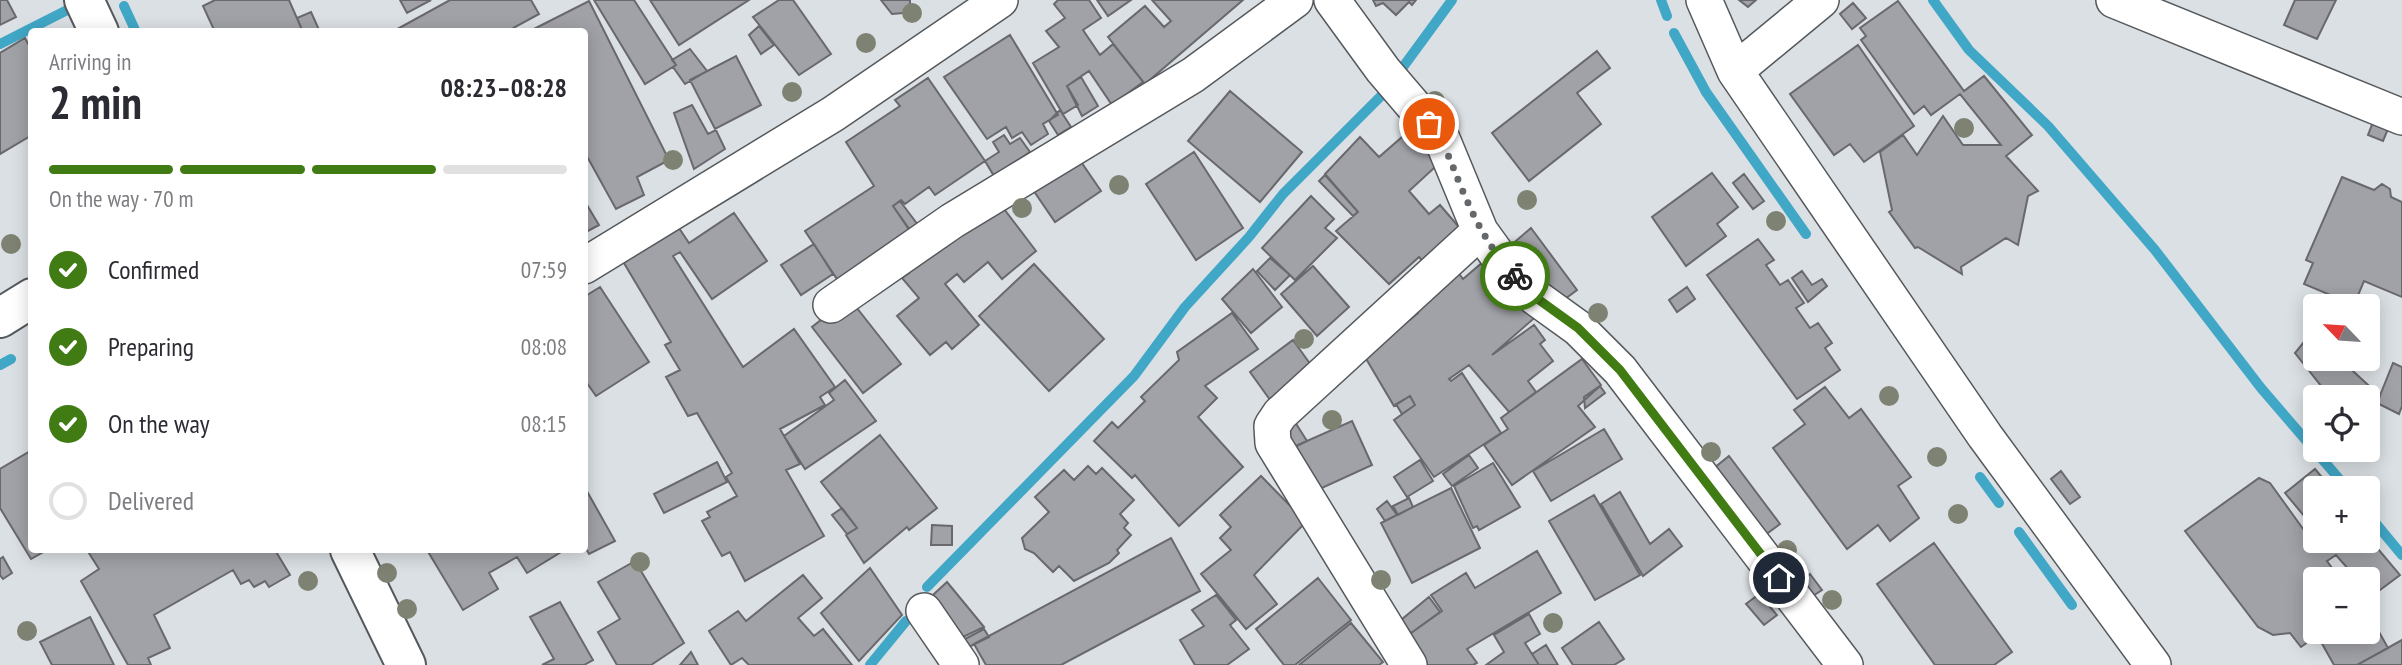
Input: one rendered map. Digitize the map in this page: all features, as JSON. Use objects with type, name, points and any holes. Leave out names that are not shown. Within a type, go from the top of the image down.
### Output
[{"type":"main road","points":[[84,0],[97,28]]},
{"type":"main road","points":[[0,318],[28,300]]},
{"type":"main road","points":[[351,553],[406,665]]},
{"type":"street","points":[[588,264],[833,114],[1000,0]]},
{"type":"street","points":[[831,305],[962,215],[1193,75],[1295,0]]},
{"type":"street","points":[[1332,0],[1383,70],[1442,139],[1480,231],[1506,267],[1535,297],[1578,328],[1620,370],[1845,665]]},
{"type":"street","points":[[1704,0],[1735,71],[1985,436],[2153,665]]},
{"type":"street","points":[[1735,71],[1821,0]]},
{"type":"street","points":[[2114,0],[2402,117]]},
{"type":"street","points":[[1409,665],[1273,443],[1272,426],[1280,414],[1480,231]]},
{"type":"street","points":[[924,611],[961,665]]},
{"type":"building","points":[[0,0],[7,0],[16,17],[0,25]]},
{"type":"building","points":[[215,0],[289,0],[301,28],[213,28],[203,6]]},
{"type":"building","points":[[400,0],[431,0],[407,13]]},
{"type":"building","points":[[450,0],[531,0],[539,14],[513,28],[399,28]]},
{"type":"building","points":[[594,0],[634,0],[676,65],[645,84]]},
{"type":"building","points":[[650,0],[749,0],[679,45]]},
{"type":"building","points":[[779,0],[793,0],[831,54],[799,75],[753,17]]},
{"type":"building","points":[[881,0],[910,0],[910,5],[903,13],[892,14]]},
{"type":"building","points":[[1058,0],[1089,0],[1101,18],[1083,30],[1100,55],[1113,44],[1143,82],[1112,105],[1089,71],[1067,86],[1078,105],[1063,114],[1033,63],[1059,47],[1046,31],[1065,18],[1054,4]]},
{"type":"building","points":[[1097,0],[1131,0],[1108,16]]},
{"type":"building","points":[[1152,0],[1243,0],[1145,84],[1108,37],[1145,6],[1164,27],[1171,21]]},
{"type":"building","points":[[1373,0],[1416,0],[1412,5],[1409,2],[1396,15],[1383,3],[1376,6]]},
{"type":"building","points":[[1739,0],[1756,0],[1748,7]]},
{"type":"building","points":[[2295,0],[2336,0],[2317,39],[2284,25]]},
{"type":"building","points":[[589,1],[669,160],[637,177],[644,195],[616,209],[588,158],[588,28],[536,28]]},
{"type":"building","points":[[1898,1],[1964,91],[1984,76],[2032,135],[2006,156],[2038,191],[2028,196],[2018,245],[2006,238],[1961,267],[1962,274],[1918,247],[1915,248],[1889,212],[1892,210],[1880,152],[1903,135],[1917,155],[1943,116],[1963,145],[2001,145],[1960,94],[1931,115],[1924,106],[1914,114],[1861,40],[1866,36],[1860,28]]},
{"type":"building","points":[[1853,3],[1866,18],[1852,29],[1840,14]]},
{"type":"building","points":[[311,12],[318,28],[301,28],[297,18]]},
{"type":"building","points":[[759,26],[774,45],[761,54],[749,35]]},
{"type":"building","points":[[1010,35],[1058,115],[1043,124],[1048,134],[1031,145],[1022,132],[1012,138],[1006,127],[987,139],[944,77]]},
{"type":"building","points":[[25,38],[28,44],[28,137],[0,154],[0,53]]},
{"type":"building","points":[[1858,45],[1914,126],[1864,162],[1850,144],[1834,155],[1790,94]]},
{"type":"building","points":[[690,49],[707,71],[685,84],[673,67],[676,65],[672,60]]},
{"type":"building","points":[[1597,51],[1610,68],[1577,93],[1601,124],[1529,181],[1492,133]]},
{"type":"building","points":[[736,56],[761,105],[715,129],[690,80]]},
{"type":"building","points":[[1081,77],[1098,106],[1082,116],[1067,86]]},
{"type":"building","points":[[928,78],[985,161],[935,195],[929,187],[905,204],[901,200],[893,206],[912,234],[839,282],[805,231],[874,186],[846,142],[900,106],[895,100]]},
{"type":"building","points":[[1230,91],[1302,152],[1260,202],[1188,141]]},
{"type":"building","points":[[692,105],[708,134],[716,130],[725,149],[694,169],[674,113]]},
{"type":"building","points":[[1060,110],[1071,127],[1058,135],[1049,121]]},
{"type":"building","points":[[2373,122],[2388,129],[2383,141],[2368,135]]},
{"type":"building","points":[[1417,124],[1446,157],[1409,191],[1429,214],[1440,205],[1464,233],[1427,266],[1419,257],[1389,284],[1336,231],[1358,212],[1325,174],[1360,137],[1379,157]]},
{"type":"building","points":[[1004,135],[1010,144],[1020,138],[1030,152],[994,176],[985,161],[999,152],[993,142]]},
{"type":"building","points":[[1073,150],[1101,191],[1055,222],[1027,181]]},
{"type":"building","points":[[1194,152],[1243,228],[1196,260],[1146,184]]},
{"type":"building","points":[[1712,173],[1738,207],[1717,224],[1726,236],[1686,266],[1652,217]]},
{"type":"building","points":[[1744,174],[1764,201],[1753,209],[1733,183]]},
{"type":"building","points":[[1325,175],[1358,212],[1353,216],[1319,181]]},
{"type":"building","points":[[2342,177],[2374,190],[2382,184],[2390,189],[2391,197],[2402,202],[2402,297],[2364,281],[2359,294],[2328,294],[2304,284],[2313,263],[2306,260]]},
{"type":"building","points":[[1311,196],[1334,219],[1325,228],[1337,238],[1295,280],[1262,248]]},
{"type":"building","points":[[995,197],[1036,251],[1002,279],[988,262],[964,282],[957,274],[945,284],[979,325],[952,349],[946,342],[930,355],[897,316],[919,298],[902,278],[909,273],[904,267]]},
{"type":"building","points":[[900,201],[918,225],[910,230],[893,206]]},
{"type":"building","points":[[588,207],[599,225],[588,231]]},
{"type":"building","points":[[734,213],[767,261],[712,299],[680,252],[673,256],[743,367],[794,329],[835,387],[820,397],[825,405],[780,429],[800,464],[786,470],[824,536],[745,581],[730,552],[722,556],[702,521],[710,517],[707,512],[737,496],[726,477],[732,473],[697,413],[688,416],[666,377],[680,370],[665,345],[671,342],[621,258],[677,225],[689,243]]},
{"type":"building","points":[[1531,228],[1577,290],[1553,308],[1503,252]]},
{"type":"building","points":[[1758,239],[1774,260],[1766,265],[1780,285],[1788,280],[1804,303],[1796,308],[1810,328],[1818,323],[1832,343],[1825,348],[1840,370],[1797,399],[1707,275]]},
{"type":"building","points":[[814,244],[833,274],[801,295],[781,265]]},
{"type":"building","points":[[1490,256],[1540,313],[1492,355],[1534,325],[1545,340],[1540,344],[1553,361],[1528,381],[1536,392],[1509,412],[1469,365],[1449,379],[1451,381],[1462,373],[1501,433],[1434,477],[1394,420],[1415,405],[1410,396],[1394,406],[1365,357],[1418,313],[1410,305],[1457,271],[1463,279]]},
{"type":"building","points":[[1270,258],[1290,275],[1275,290],[1257,271]]},
{"type":"building","points":[[1034,264],[1104,339],[1049,391],[979,316]]},
{"type":"building","points":[[1313,266],[1349,307],[1317,336],[1281,294]]},
{"type":"building","points":[[1253,269],[1282,307],[1251,333],[1222,299]]},
{"type":"building","points":[[1802,271],[1812,285],[1822,279],[1827,286],[1808,302],[1792,278]]},
{"type":"building","points":[[600,287],[649,362],[596,396],[588,385],[588,294]]},
{"type":"building","points":[[1687,287],[1695,299],[1677,312],[1669,300]]},
{"type":"building","points":[[849,298],[901,364],[863,393],[812,327]]},
{"type":"building","points":[[1232,313],[1258,349],[1205,386],[1217,398],[1198,417],[1243,467],[1179,526],[1135,475],[1132,478],[1094,441],[1112,422],[1118,428],[1145,401],[1141,397],[1179,360],[1177,352]]},
{"type":"building","points":[[1293,340],[1316,372],[1273,404],[1250,372]]},
{"type":"building","points":[[2303,343],[2303,363],[2295,353]]},
{"type":"building","points":[[1582,359],[1601,385],[1578,406],[1595,427],[1512,485],[1484,445],[1508,429],[1501,418]]},
{"type":"building","points":[[2393,363],[2402,367],[2402,406],[2399,414],[2380,404],[2380,396]]},
{"type":"building","points":[[2309,371],[2353,371],[2368,385],[2320,385]]},
{"type":"building","points":[[845,380],[876,421],[805,469],[784,436],[834,400],[829,393]]},
{"type":"building","points":[[1600,386],[1605,393],[1585,408],[1584,397]]},
{"type":"building","points":[[1825,387],[1849,418],[1861,409],[1911,477],[1898,486],[1919,518],[1890,541],[1878,525],[1847,549],[1773,448],[1805,424],[1794,410]]},
{"type":"building","points":[[1410,396],[1415,405],[1402,414],[1396,404]]},
{"type":"building","points":[[1352,421],[1372,465],[1311,493],[1291,448]]},
{"type":"building","points":[[1295,422],[1307,441],[1293,448],[1282,431]]},
{"type":"building","points":[[1604,429],[1622,459],[1551,501],[1533,471]]},
{"type":"building","points":[[880,435],[937,508],[909,530],[907,527],[864,563],[846,535],[857,528],[821,482]]},
{"type":"building","points":[[28,452],[28,553],[42,553],[31,559],[0,508],[0,469]]},
{"type":"building","points":[[1469,455],[1478,468],[1452,486],[1443,474]]},
{"type":"building","points":[[1729,456],[1780,524],[1757,541],[1708,473]]},
{"type":"building","points":[[1420,460],[1433,481],[1407,497],[1394,477]]},
{"type":"building","points":[[717,462],[727,482],[664,513],[654,494]]},
{"type":"building","points":[[1493,463],[1520,507],[1479,530],[1477,526],[1473,528],[1454,486]]},
{"type":"building","points":[[1088,466],[1096,474],[1102,468],[1134,500],[1120,514],[1128,523],[1124,528],[1131,535],[1109,563],[1074,581],[1059,566],[1053,572],[1034,553],[1025,549],[1022,538],[1049,512],[1035,497],[1064,470],[1074,480]]},
{"type":"building","points":[[2315,469],[2321,476],[2306,476]]},
{"type":"building","points":[[2061,471],[2080,497],[2070,504],[2051,479]]},
{"type":"building","points":[[1261,476],[1306,522],[1254,575],[1277,604],[1246,629],[1201,574],[1231,550],[1220,538],[1231,527],[1220,515]]},
{"type":"building","points":[[2259,478],[2270,483],[2303,529],[2303,553],[2380,551],[2400,575],[2380,590],[2380,567],[2346,567],[2336,555],[2327,561],[2331,567],[2303,567],[2303,644],[2305,644],[2301,647],[2290,633],[2273,635],[2258,627],[2185,531]]},
{"type":"building","points":[[2303,479],[2303,515],[2285,493]]},
{"type":"building","points":[[1451,488],[1480,548],[1412,583],[1381,523]]},
{"type":"building","points":[[1620,492],[1650,544],[1669,529],[1682,546],[1643,576],[1601,504]]},
{"type":"building","points":[[588,493],[615,541],[588,552]]},
{"type":"building","points":[[1594,495],[1640,575],[1595,600],[1549,521]]},
{"type":"building","points":[[1409,498],[1413,507],[1398,515],[1393,506]]},
{"type":"building","points":[[1387,501],[1397,515],[1385,521],[1377,509]]},
{"type":"building","points":[[842,508],[857,528],[847,534],[832,515]]},
{"type":"building","points":[[932,525],[952,526],[952,545],[931,545]]},
{"type":"building","points":[[1171,538],[1200,591],[1061,665],[986,665],[974,644]]},
{"type":"building","points":[[1934,543],[2012,652],[1994,665],[1935,665],[1877,584]]},
{"type":"building","points":[[1537,551],[1561,593],[1467,649],[1477,663],[1473,665],[1416,665],[1400,641],[1442,611],[1431,595],[1466,573],[1475,588]]},
{"type":"building","points":[[89,553],[277,553],[290,575],[269,587],[265,581],[254,587],[249,580],[241,584],[233,570],[154,615],[170,648],[148,658],[151,665],[128,665],[81,581],[99,569]]},
{"type":"building","points":[[429,553],[559,553],[527,573],[517,557],[489,573],[498,589],[463,610]]},
{"type":"building","points":[[3,557],[12,573],[3,579],[0,575],[0,559]]},
{"type":"building","points":[[635,561],[684,643],[651,665],[617,665],[598,632],[620,619],[598,582]]},
{"type":"building","points":[[870,568],[902,615],[859,661],[821,613]]},
{"type":"building","points":[[1810,574],[1822,590],[1802,603],[1791,588]]},
{"type":"building","points":[[803,575],[822,598],[798,618],[814,636],[823,629],[852,665],[749,665],[742,658],[731,665],[709,631],[738,611],[746,621]]},
{"type":"building","points":[[1318,578],[1351,620],[1295,665],[1284,665],[1256,629]]},
{"type":"building","points":[[947,582],[984,627],[963,637],[933,595]]},
{"type":"building","points":[[1759,594],[1777,615],[1764,625],[1746,604]]},
{"type":"building","points":[[1216,595],[1236,620],[1230,625],[1249,649],[1227,665],[1195,665],[1180,640],[1204,626],[1192,610]]},
{"type":"building","points":[[1429,597],[1440,612],[1411,633],[1401,620]]},
{"type":"building","points":[[560,602],[593,660],[584,665],[542,665],[554,659],[530,617]]},
{"type":"building","points":[[1529,614],[1540,634],[1525,643],[1539,665],[1486,665],[1504,652],[1494,635]]},
{"type":"building","points":[[90,617],[114,665],[52,665],[40,642]]},
{"type":"building","points":[[1599,622],[1624,659],[1614,665],[1573,665],[1562,648]]},
{"type":"building","points":[[1351,623],[1383,662],[1379,665],[1299,665]]},
{"type":"building","points":[[984,629],[989,637],[969,647],[965,639]]},
{"type":"building","points":[[2380,634],[2388,648],[2357,665],[2334,665],[2322,644],[2380,644]]},
{"type":"building","points":[[2402,640],[2402,665],[2357,665]]},
{"type":"building","points":[[1546,645],[1558,665],[1539,665],[1532,654]]},
{"type":"building","points":[[691,652],[698,665],[680,665]]},
{"type":"waterway","points":[[927,587],[1134,376],[1185,307],[1249,237],[1283,194],[1384,93],[1452,0]]},
{"type":"waterway","points":[[1661,0],[1667,16]]},
{"type":"waterway","points":[[1933,0],[1969,50],[2048,126],[2155,250],[2261,388],[2337,476]]},
{"type":"waterway","points":[[32,28],[79,4]]},
{"type":"waterway","points":[[124,6],[134,28]]},
{"type":"waterway","points":[[0,44],[28,30]]},
{"type":"waterway","points":[[1674,33],[1706,92],[1806,234]]},
{"type":"waterway","points":[[0,365],[11,359]]},
{"type":"waterway","points":[[1980,477],[1999,503]]},
{"type":"waterway","points":[[2380,528],[2402,555]]},
{"type":"waterway","points":[[2019,532],[2072,605]]},
{"type":"waterway","points":[[870,665],[906,621]]},
{"type":"way so far","points":[[1429,124],[1442,139],[1452,159],[1480,231],[1515,276]]},
{"type":"route","points":[[1515,276],[1535,297],[1578,328],[1620,370],[1779,578]]}]
